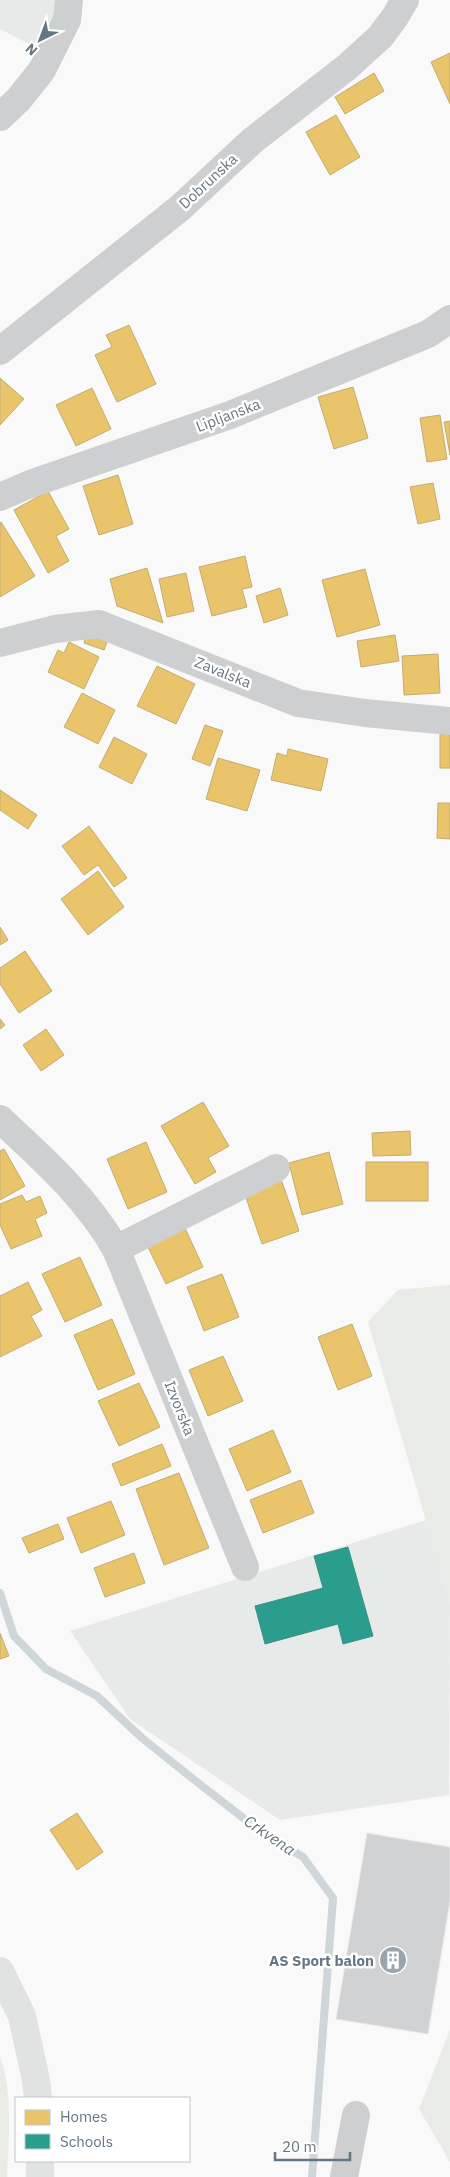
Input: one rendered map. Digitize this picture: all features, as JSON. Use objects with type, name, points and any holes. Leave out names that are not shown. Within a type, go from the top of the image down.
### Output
[{"type":"main road","points":[[0,1971],[22,2016],[38,2097]]},
{"type":"main road","points":[[40,2162],[40,2177]]},
{"type":"street","points":[[0,117],[19,99],[42,70],[67,20],[69,0]]},
{"type":"street","name":"Dobrunska","points":[[0,351],[180,208],[252,140],[347,68],[380,37],[405,0]]},
{"type":"street","name":"Lipljanska","points":[[0,497],[30,484],[230,415],[428,334],[450,319]]},
{"type":"street","name":"Zavalska","points":[[0,643],[55,629],[99,624],[298,703],[366,713],[450,721]]},
{"type":"street","name":"Izvorska","points":[[0,1119],[65,1180],[100,1221],[116,1249],[245,1568]]},
{"type":"street","points":[[116,1249],[276,1168]]},
{"type":"street","points":[[344,2177],[356,2115]]},
{"type":"shaded area","points":[[0,0],[60,0],[41,50],[0,29]]},
{"type":"shaded area","points":[[450,1285],[450,1603],[368,1322],[398,1290]]},
{"type":"shaded area","points":[[426,1520],[450,1603],[449,1795],[280,1820],[130,1719],[70,1631]]},
{"type":"shaded area","points":[[450,2030],[450,2162],[419,2109]]},
{"type":"shaded area","points":[[0,2056],[7,2085],[8,2101],[7,2177],[0,2177]]},
{"type":"building: Homes","points":[[450,53],[450,104],[431,62]]},
{"type":"building: Homes","points":[[374,73],[384,91],[345,114],[335,97]]},
{"type":"building: Homes","points":[[336,115],[360,157],[330,175],[306,132]]},
{"type":"building: Homes","points":[[129,325],[156,384],[117,402],[95,355],[112,347],[106,335]]},
{"type":"building: Homes","points":[[0,378],[24,399],[0,425]]},
{"type":"building: Homes","points":[[353,387],[368,438],[334,449],[318,397]]},
{"type":"building: Homes","points":[[92,388],[111,429],[76,446],[56,405]]},
{"type":"building: Homes","points":[[440,415],[447,459],[427,462],[420,418]]},
{"type":"building: Homes","points":[[450,421],[450,455],[444,422]]},
{"type":"building: Homes","points":[[118,475],[133,524],[99,535],[83,486]]},
{"type":"building: Homes","points":[[433,483],[440,519],[418,524],[410,487]]},
{"type":"building: Homes","points":[[48,491],[69,529],[56,536],[69,561],[48,573],[14,510]]},
{"type":"building: Homes","points":[[0,523],[35,576],[0,597]]},
{"type":"building: Homes","points":[[245,556],[252,587],[242,589],[247,607],[212,616],[199,567]]},
{"type":"building: Homes","points":[[147,568],[163,623],[117,606],[110,579]]},
{"type":"building: Homes","points":[[365,569],[380,625],[337,637],[322,580]]},
{"type":"building: Homes","points":[[186,573],[194,611],[167,617],[159,579]]},
{"type":"building: Homes","points":[[280,588],[288,615],[264,623],[256,596]]},
{"type":"building: Homes","points":[[87,632],[108,639],[104,650],[84,643]]},
{"type":"building: Homes","points":[[395,635],[399,661],[361,667],[357,641]]},
{"type":"building: Homes","points":[[69,642],[99,657],[84,689],[48,672],[58,650],[64,653]]},
{"type":"building: Homes","points":[[438,654],[440,693],[404,695],[402,656]]},
{"type":"building: Homes","points":[[157,666],[195,684],[176,724],[137,706]]},
{"type":"building: Homes","points":[[82,693],[115,710],[98,744],[64,727]]},
{"type":"building: Homes","points":[[205,725],[223,731],[210,766],[192,759]]},
{"type":"building: Homes","points":[[440,734],[450,734],[450,768],[440,768]]},
{"type":"building: Homes","points":[[114,737],[147,754],[132,784],[99,767]]},
{"type":"building: Homes","points":[[288,749],[328,759],[321,791],[271,780],[277,753],[287,756]]},
{"type":"building: Homes","points":[[218,758],[260,770],[247,811],[206,799]]},
{"type":"building: Homes","points":[[0,790],[37,815],[28,829],[0,810]]},
{"type":"building: Homes","points":[[438,803],[450,803],[450,839],[437,838]]},
{"type":"building: Homes","points":[[89,826],[127,878],[114,887],[98,865],[84,875],[62,846]]},
{"type":"building: Homes","points":[[98,871],[124,907],[88,935],[61,899]]},
{"type":"building: Homes","points":[[0,927],[8,940],[0,945]]},
{"type":"building: Homes","points":[[25,951],[52,991],[19,1013],[0,984],[0,968]]},
{"type":"building: Homes","points":[[0,1019],[5,1025],[0,1029]]},
{"type":"building: Homes","points":[[46,1029],[64,1055],[41,1071],[23,1045]]},
{"type":"building: Homes","points":[[203,1102],[229,1146],[208,1158],[216,1172],[195,1184],[161,1126]]},
{"type":"building: Homes","points":[[410,1131],[411,1155],[373,1156],[372,1133]]},
{"type":"building: Homes","points":[[146,1142],[167,1192],[128,1209],[107,1159]]},
{"type":"building: Homes","points":[[4,1149],[25,1186],[0,1200],[0,1151]]},
{"type":"building: Homes","points":[[329,1152],[343,1204],[302,1215],[289,1163]]},
{"type":"building: Homes","points":[[366,1162],[428,1162],[428,1201],[366,1201]]},
{"type":"building: Homes","points":[[281,1179],[299,1231],[262,1244],[244,1192]]},
{"type":"building: Homes","points":[[22,1195],[26,1202],[40,1196],[47,1213],[35,1219],[42,1236],[11,1249],[0,1225],[0,1204]]},
{"type":"building: Homes","points":[[185,1228],[203,1267],[166,1284],[147,1245]]},
{"type":"building: Homes","points":[[80,1257],[102,1305],[65,1322],[42,1274]]},
{"type":"building: Homes","points":[[222,1274],[239,1317],[204,1331],[187,1287]]},
{"type":"building: Homes","points":[[28,1282],[42,1310],[31,1316],[42,1336],[0,1357],[0,1296]]},
{"type":"building: Homes","points":[[112,1319],[135,1374],[98,1390],[74,1335]]},
{"type":"building: Homes","points":[[352,1324],[372,1376],[338,1390],[318,1337]]},
{"type":"building: Homes","points":[[223,1356],[243,1401],[208,1416],[189,1370]]},
{"type":"building: Homes","points":[[139,1383],[160,1427],[119,1446],[98,1401]]},
{"type":"building: Homes","points":[[273,1430],[291,1472],[247,1491],[229,1449]]},
{"type":"building: Homes","points":[[162,1444],[171,1466],[121,1486],[112,1464]]},
{"type":"building: Homes","points":[[179,1473],[209,1548],[164,1565],[136,1489]]},
{"type":"building: Homes","points":[[301,1480],[314,1513],[263,1533],[250,1500]]},
{"type":"building: Homes","points":[[111,1501],[125,1535],[81,1553],[67,1518]]},
{"type":"building: Homes","points":[[58,1524],[64,1539],[29,1553],[22,1538]]},
{"type":"building: Homes","points":[[134,1553],[145,1583],[105,1597],[94,1568]]},
{"type":"building: Homes","points":[[0,1633],[9,1656],[0,1659]]},
{"type":"building: Homes","points":[[77,1813],[103,1852],[77,1870],[50,1830]]},
{"type":"building: Schools","points":[[348,1547],[373,1636],[343,1644],[338,1624],[265,1644],[255,1606],[323,1588],[314,1556]]},
{"type":"building: Other","name":"AS Sport balon","points":[[367,1833],[450,1847],[450,1901],[428,2034],[336,2019]]},
{"type":"waterway","name":"Crkvena","points":[[0,1593],[14,1636],[46,1669],[97,1696],[142,1738],[197,1782],[260,1831],[303,1857],[333,1898],[312,2177]]},
{"type":"place","name":"AS Sport balon","points":[[393,1960]]}]
